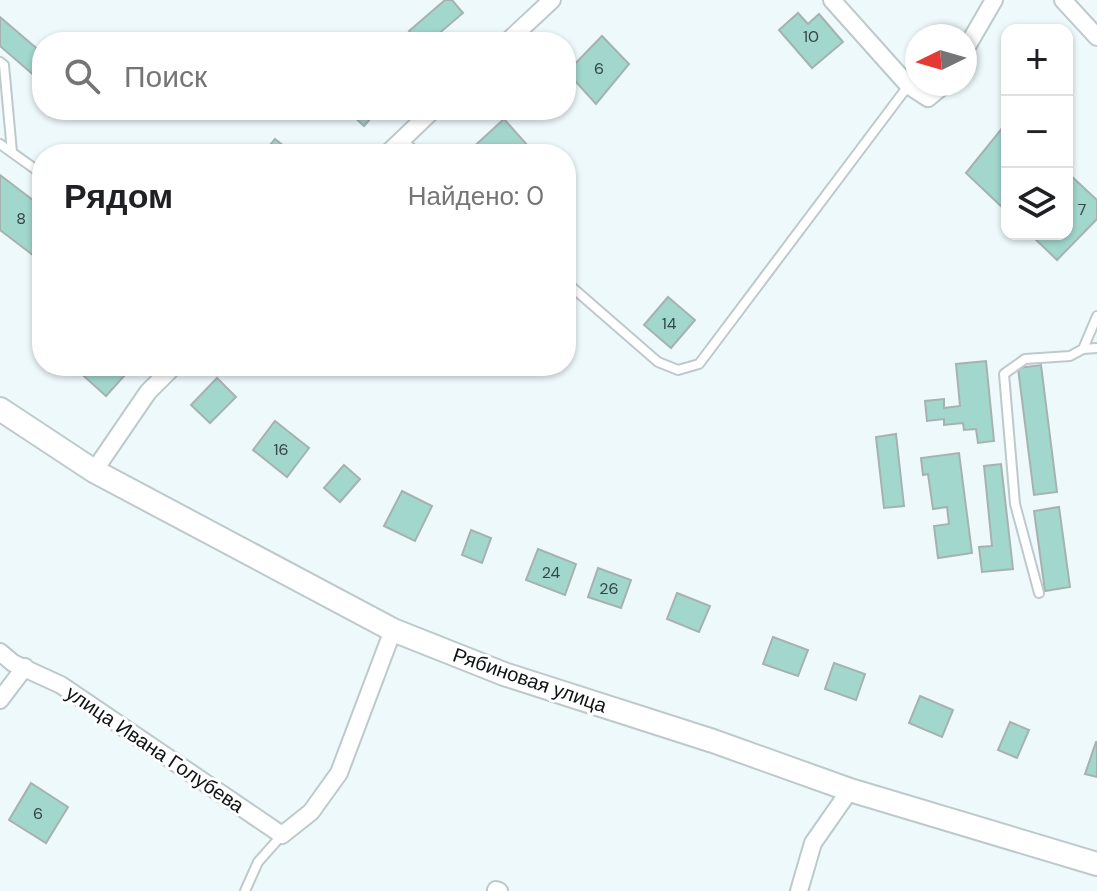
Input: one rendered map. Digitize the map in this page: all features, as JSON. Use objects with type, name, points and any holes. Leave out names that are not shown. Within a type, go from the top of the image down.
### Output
[{"type":"main road","name":"Рябиновая улица","points":[[0,409],[94,471],[393,630],[504,674],[713,741],[850,790],[1097,864]]},
{"type":"street","points":[[518,32],[552,0]]},
{"type":"street","points":[[832,0],[905,82]]},
{"type":"street","points":[[977,29],[994,0]]},
{"type":"street","points":[[1063,0],[1097,37]]},
{"type":"street","points":[[396,144],[422,120]]},
{"type":"street","points":[[94,471],[148,392],[164,376]]},
{"type":"street","points":[[282,835],[311,812],[339,773],[393,630]]},
{"type":"street","name":"улица Ивана Голубева","points":[[0,652],[13,663],[61,685],[282,835]]},
{"type":"street","points":[[0,700],[25,667]]},
{"type":"street","points":[[799,891],[813,843],[850,790]]},
{"type":"lane","points":[[0,62],[4,65],[12,152]]},
{"type":"lane","points":[[576,291],[658,362],[678,370],[699,364],[905,89]]},
{"type":"lane","points":[[401,139],[407,144]]},
{"type":"lane","points":[[0,144],[32,167]]},
{"type":"lane","points":[[1083,349],[1097,316]]},
{"type":"lane","points":[[1039,593],[1015,504],[1004,374],[1025,359],[1070,356],[1083,349],[1097,348]]},
{"type":"lane","points":[[245,891],[258,862],[282,835]]},
{"type":"building","points":[[445,0],[452,0],[463,13],[441,32],[409,31]]},
{"type":"building","points":[[798,13],[808,24],[819,14],[843,42],[812,68],[779,30]]},
{"type":"building","points":[[0,17],[32,44],[32,74],[0,46]]},
{"type":"building","points":[[602,36],[629,64],[596,104],[576,82],[576,63]]},
{"type":"building","points":[[505,120],[526,144],[477,144]]},
{"type":"building","points":[[1001,129],[1001,206],[966,173]]},
{"type":"building","points":[[0,175],[32,199],[32,254],[0,230]]},
{"type":"building","points":[[1073,178],[1097,200],[1097,219],[1057,260],[1036,240],[1073,240]]},
{"type":"building","points":[[668,297],[695,320],[671,348],[644,325]]},
{"type":"building","points":[[986,361],[994,441],[978,443],[976,429],[964,430],[963,423],[944,425],[944,419],[927,421],[925,401],[944,399],[944,408],[960,406],[956,364]]},
{"type":"building","points":[[1041,365],[1057,492],[1034,495],[1018,368]]},
{"type":"building","points":[[84,376],[124,376],[106,396]]},
{"type":"building","points":[[217,378],[236,397],[210,423],[191,405]]},
{"type":"building","points":[[275,421],[309,448],[287,477],[253,450]]},
{"type":"building","points":[[896,434],[904,506],[884,508],[876,437]]},
{"type":"building","points":[[959,453],[972,553],[938,558],[934,526],[949,524],[947,507],[933,509],[928,474],[923,475],[921,458]]},
{"type":"building","points":[[1001,464],[1013,569],[982,572],[979,547],[992,546],[984,466]]},
{"type":"building","points":[[344,465],[360,479],[340,502],[324,488]]},
{"type":"building","points":[[402,491],[432,506],[415,541],[384,526]]},
{"type":"building","points":[[1059,507],[1070,587],[1045,591],[1034,511]]},
{"type":"building","points":[[471,530],[491,538],[482,563],[462,555]]},
{"type":"building","points":[[538,549],[576,564],[565,595],[526,580]]},
{"type":"building","points":[[598,568],[631,580],[621,608],[588,597]]},
{"type":"building","points":[[677,593],[710,606],[699,632],[667,619]]},
{"type":"building","points":[[773,637],[808,650],[798,676],[763,664]]},
{"type":"building","points":[[834,663],[865,674],[856,700],[825,689]]},
{"type":"building","points":[[920,696],[953,710],[942,737],[909,723]]},
{"type":"building","points":[[1010,722],[1029,730],[1017,758],[998,750]]},
{"type":"building","points":[[1097,742],[1097,777],[1085,774]]},
{"type":"building","points":[[31,783],[68,807],[46,843],[9,820]]}]
